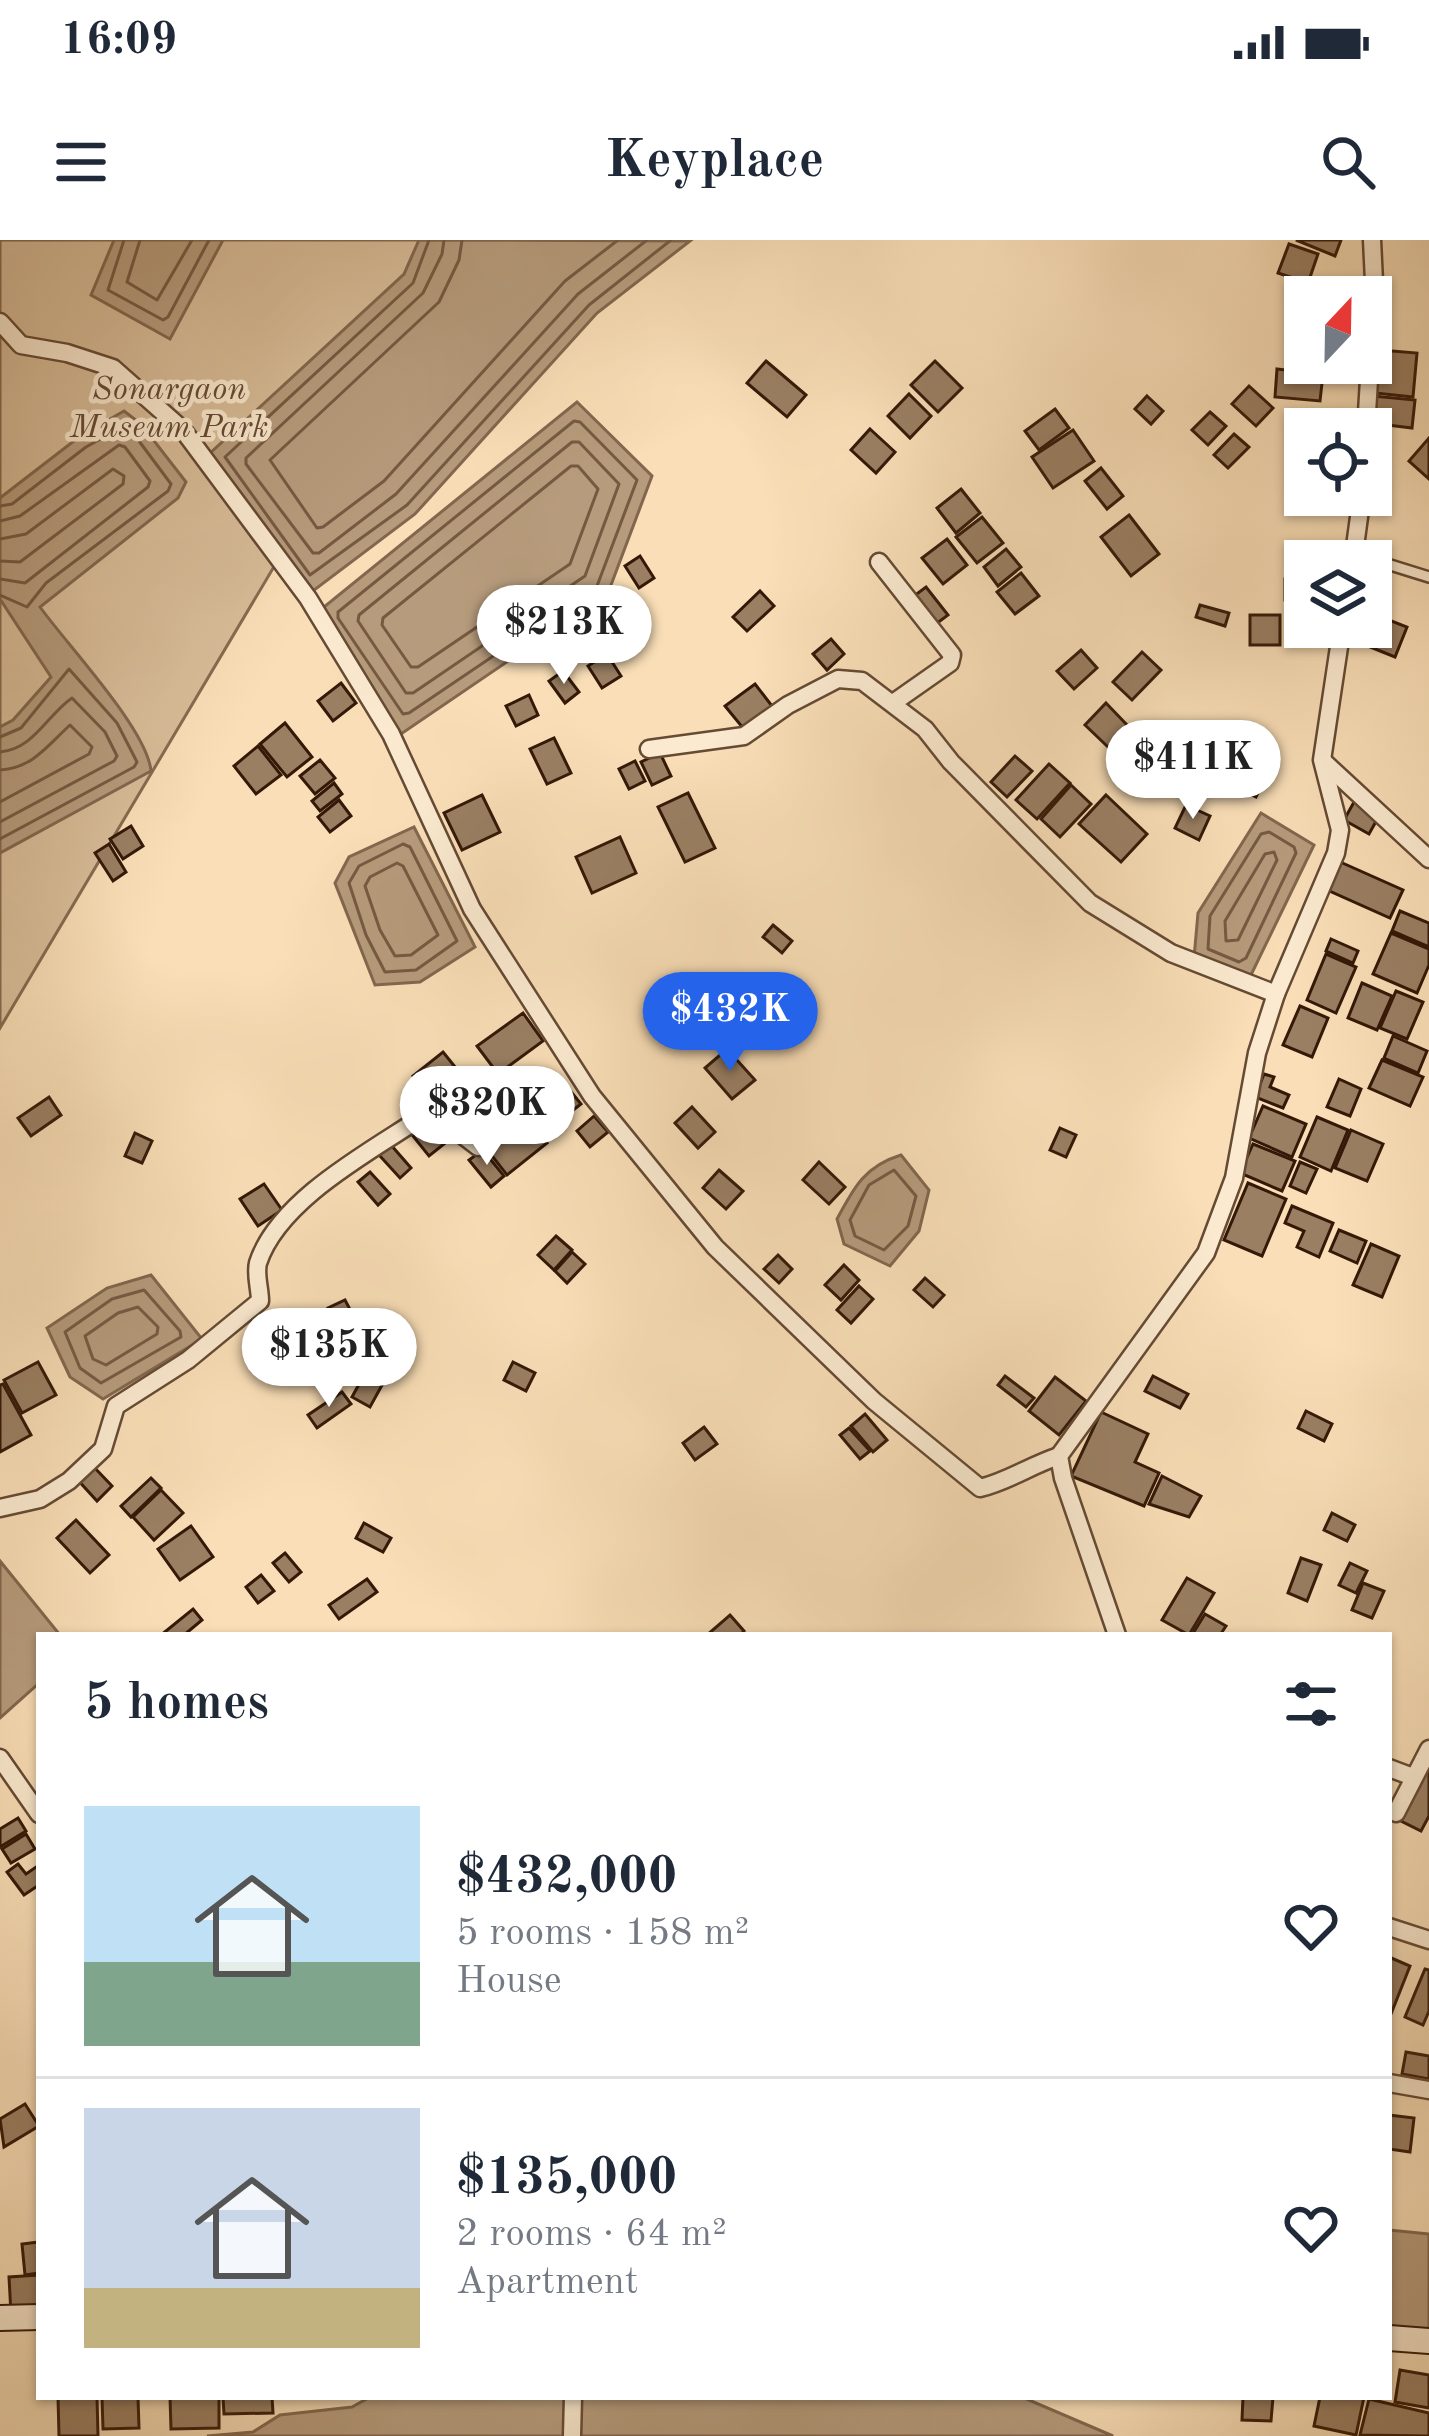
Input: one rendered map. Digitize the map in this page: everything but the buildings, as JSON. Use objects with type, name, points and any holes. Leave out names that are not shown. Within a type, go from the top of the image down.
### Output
[{"type":"main road","points":[[0,2318],[36,2317]]},
{"type":"main road","points":[[1392,2338],[1429,2341]]},
{"type":"street","points":[[1372,240],[1374,276]]},
{"type":"street","points":[[0,322],[21,345],[113,368],[183,430],[332,637],[391,734],[472,909],[592,1096],[715,1247],[874,1401],[980,1488],[1004,1483],[1028,1466],[1059,1456],[1206,1253],[1234,1178],[1257,1052],[1276,994],[1336,853],[1340,830],[1322,760],[1339,648]]},
{"type":"street","points":[[879,562],[952,655],[950,663],[893,703]]},
{"type":"street","points":[[650,749],[744,736],[788,705],[838,679],[862,681],[925,728],[951,762],[1090,902],[1172,953],[1276,994]]},
{"type":"street","points":[[1322,760],[1429,859]]},
{"type":"street","points":[[0,1508],[40,1499],[69,1481],[103,1449],[116,1406],[188,1360],[260,1301],[258,1263],[283,1222],[331,1178],[428,1114],[478,1147]]},
{"type":"street","points":[[1059,1456],[1116,1632]]},
{"type":"street","points":[[1396,1813],[1429,1749]]},
{"type":"street","points":[[0,1758],[36,1810]]},
{"type":"street","points":[[1392,1769],[1413,1778]]},
{"type":"street","points":[[1392,1928],[1429,1940]]},
{"type":"street","points":[[1392,2084],[1429,2090]]},
{"type":"street","points":[[572,2436],[573,2400]]},
{"type":"lane","points":[[1392,567],[1429,577]]},
{"type":"green space","name":"Sonargaon Museum Park","points":[[0,240],[468,240],[0,1028]]},
{"type":"water","points":[[114,240],[223,240],[170,339],[91,295]]},
{"type":"water","points":[[419,240],[690,241],[597,313],[415,514],[309,594],[207,456],[404,274]]},
{"type":"water","points":[[577,402],[652,476],[608,593],[401,734],[319,611]]},
{"type":"water","points":[[124,411],[141,424],[186,482],[178,498],[40,607],[122,711],[151,771],[0,853],[0,727],[13,720],[51,677],[0,599],[0,498],[79,437]]},
{"type":"water","points":[[1261,813],[1314,845],[1249,979],[1194,958],[1198,913]]},
{"type":"water","points":[[414,827],[475,947],[420,982],[375,985],[335,883],[349,857]]},
{"type":"water","points":[[901,1155],[929,1190],[919,1231],[890,1266],[844,1244],[837,1219],[862,1179]]},
{"type":"water","points":[[151,1275],[202,1339],[103,1399],[70,1377],[47,1328],[107,1288]]},
{"type":"water","points":[[0,1561],[58,1632],[36,1632],[36,1686],[0,1718]]},
{"type":"water","points":[[1392,2230],[1429,2234],[1429,2329],[1392,2327]]},
{"type":"water","points":[[365,2400],[1029,2400],[1113,2436],[207,2436],[253,2432],[280,2415],[352,2407]]}]
